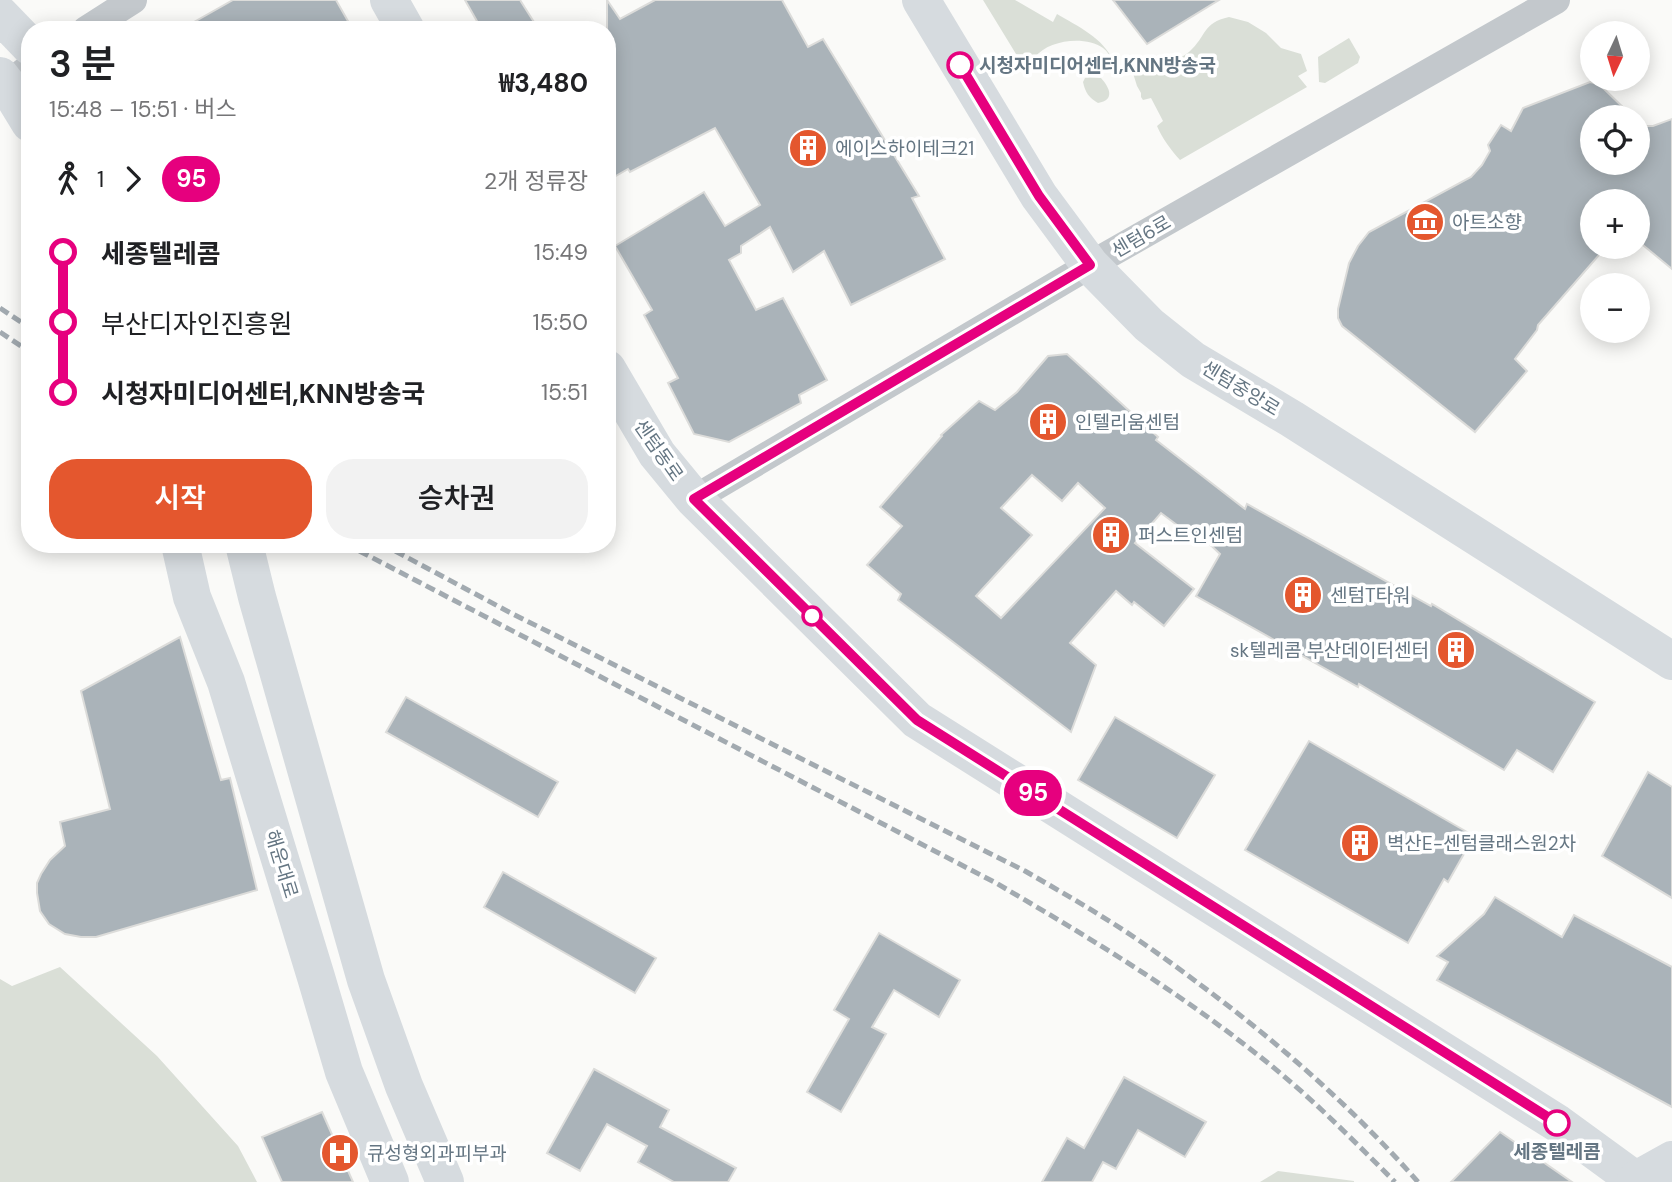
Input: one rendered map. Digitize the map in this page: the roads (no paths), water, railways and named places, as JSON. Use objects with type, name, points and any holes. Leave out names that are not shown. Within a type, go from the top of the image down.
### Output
[{"type":"main road","points":[[389,0],[401,21]]},
{"type":"main road","name":"센텀중앙로","points":[[921,0],[1039,196],[1090,265],[1149,325],[1193,360],[1304,426],[1672,661]]},
{"type":"main road","points":[[0,15],[21,37]]},
{"type":"main road","points":[[12,76],[21,100]]},
{"type":"main road","name":"센텀동로","points":[[616,384],[657,454],[694,499],[917,720],[1557,1123],[1637,1181]]},
{"type":"main road","name":"해운대로","points":[[182,553],[192,597],[230,695],[344,1072],[390,1182]]},
{"type":"main road","points":[[246,553],[366,980],[404,1086],[445,1182]]},
{"type":"main road","points":[[1637,1181],[1672,1160]]},
{"type":"street","points":[[100,21],[133,0]]},
{"type":"street","name":"센텀6로","points":[[694,499],[1090,265],[1556,0]]},
{"type":"railway","points":[[0,308],[21,322]]},
{"type":"railway","points":[[0,332],[21,346]]},
{"type":"railway","points":[[363,553],[996,883],[1062,922],[1160,984],[1254,1052],[1309,1098],[1395,1182]]},
{"type":"railway","points":[[399,553],[509,612],[1025,871],[1089,908],[1164,958],[1260,1031],[1342,1103],[1418,1182]]},
{"type":"place","name":"시청자미디어센터,KNN방송국","points":[[960,65]]},
{"type":"place","name":"에이스하이테크21","points":[[808,148]]},
{"type":"place","name":"아트소향","points":[[1425,222]]},
{"type":"place","name":"인텔리움센텀","points":[[1048,422]]},
{"type":"place","name":"퍼스트인센텀","points":[[1111,535]]},
{"type":"place","name":"센텀T타워","points":[[1303,595]]},
{"type":"place","name":"sk텔레콤 부산데이터센터","points":[[1456,650]]},
{"type":"place","name":"벽산E-센텀클래스원2차","points":[[1360,843]]},
{"type":"place","name":"세종텔레콤","points":[[1557,1123]]},
{"type":"place","name":"큐성형외과피부과","points":[[340,1153]]}]
